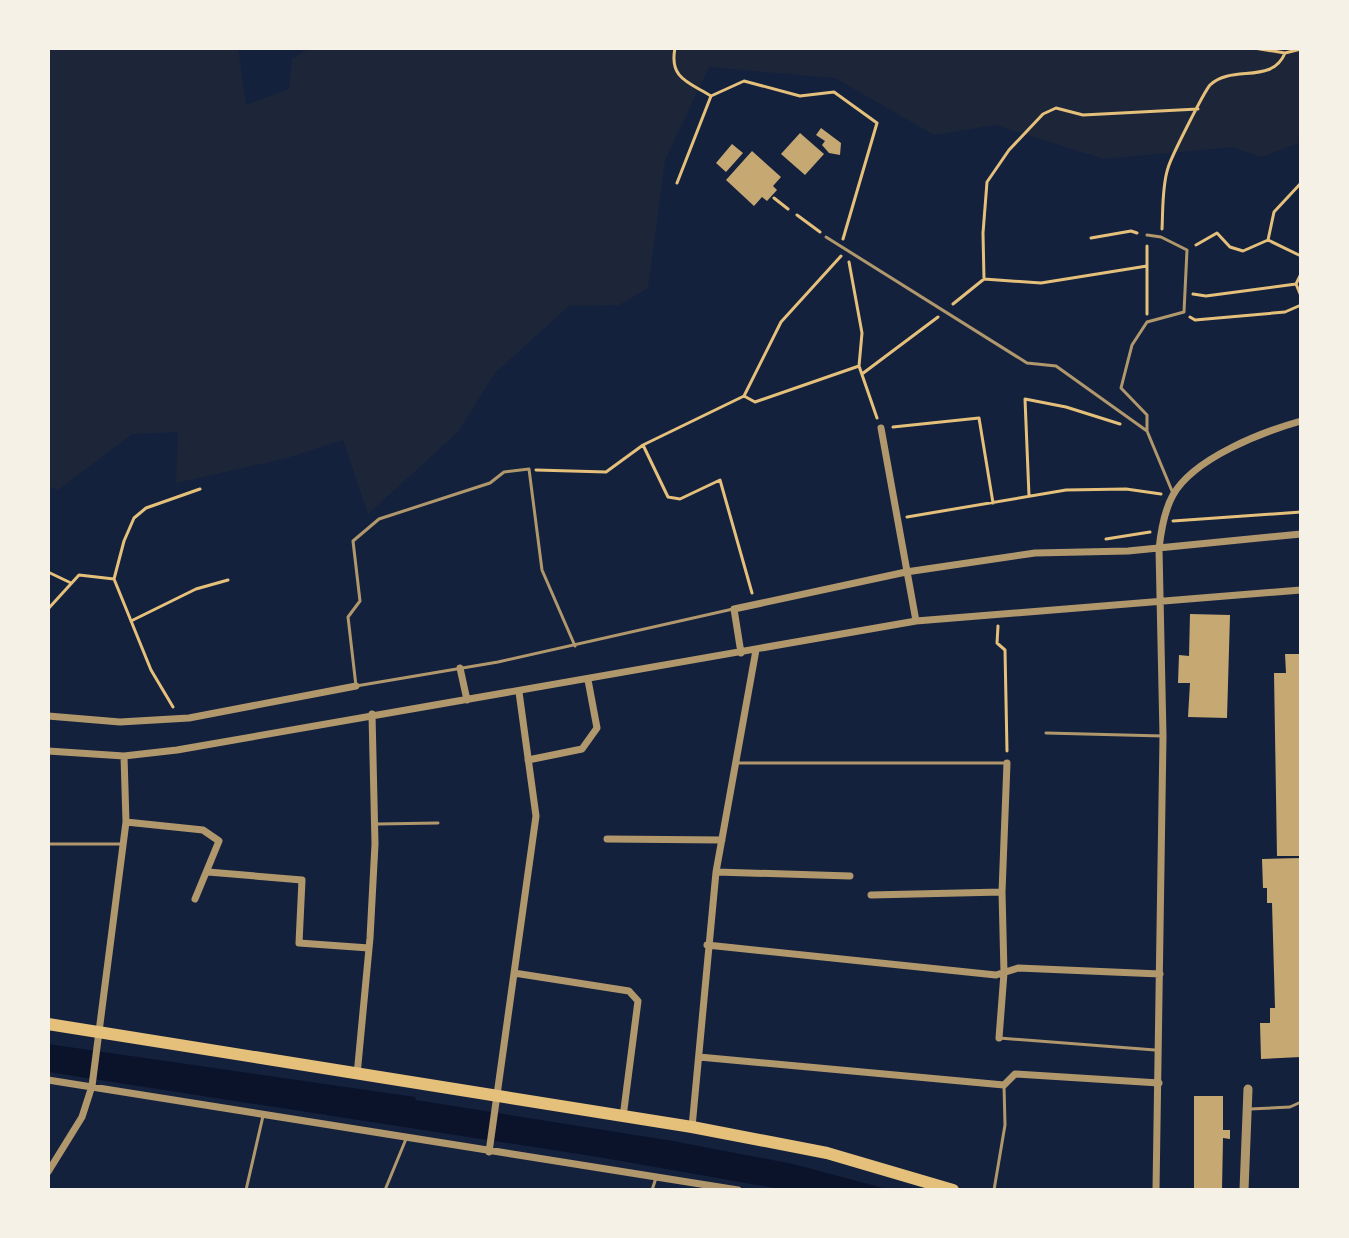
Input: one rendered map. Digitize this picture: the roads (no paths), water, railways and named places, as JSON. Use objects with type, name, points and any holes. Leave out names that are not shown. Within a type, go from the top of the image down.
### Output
[{"type":"highway","points":[[48,1024],[692,1127],[827,1153],[953,1190]]},
{"type":"street","points":[[1156,1190],[1163,736],[1159,549],[1163,521],[1173,495],[1198,469],[1230,448],[1301,421]]},
{"type":"street","points":[[881,428],[916,621]]},
{"type":"street","points":[[741,653],[734,609],[906,572],[1035,553],[1159,549],[1301,534]]},
{"type":"street","points":[[48,751],[124,756],[177,750],[916,621],[1301,590]]},
{"type":"street","points":[[692,1127],[716,872],[756,650]]},
{"type":"street","points":[[460,668],[467,700]]},
{"type":"street","points":[[528,760],[582,749],[597,728],[588,680]]},
{"type":"street","points":[[48,716],[120,722],[180,719],[356,686]]},
{"type":"street","points":[[489,1152],[536,816],[519,692]]},
{"type":"street","points":[[357,1075],[369,948],[374,824],[372,714]]},
{"type":"street","points":[[48,1172],[82,1117],[92,1086],[126,822],[124,756]]},
{"type":"street","points":[[999,1038],[1004,973],[1002,892],[1007,763]]},
{"type":"street","points":[[126,822],[203,830],[219,841],[195,899]]},
{"type":"street","points":[[607,839],[722,840]]},
{"type":"street","points":[[208,872],[302,880],[299,943],[369,948]]},
{"type":"street","points":[[716,872],[850,876]]},
{"type":"street","points":[[871,895],[1002,892]]},
{"type":"street","points":[[707,945],[996,975],[1018,968],[1160,974]]},
{"type":"street","points":[[514,973],[629,991],[638,1001],[623,1117]]},
{"type":"street","points":[[699,1057],[1004,1085],[1015,1074],[1159,1083]]},
{"type":"street","points":[[48,1080],[738,1190]]},
{"type":"street","points":[[1244,1190],[1248,1089]]},
{"type":"lane","points":[[1147,235],[1161,237],[1187,250],[1184,312],[1147,322],[1132,345],[1121,388],[1147,415],[1147,431],[1173,495]]},
{"type":"lane","points":[[826,237],[1027,363],[1056,366],[1147,431]]},
{"type":"lane","points":[[575,646],[542,570],[529,469],[504,472],[490,483],[379,519],[353,541],[360,601],[348,617],[356,686],[575,646],[734,609]]},
{"type":"lane","points":[[1046,733],[1163,736]]},
{"type":"lane","points":[[737,763],[1007,763]]},
{"type":"lane","points":[[374,824],[438,823]]},
{"type":"lane","points":[[48,844],[123,844]]},
{"type":"lane","points":[[999,1038],[1159,1050]]},
{"type":"lane","points":[[994,1190],[1005,1125],[1004,1085]]},
{"type":"lane","points":[[1248,1109],[1290,1107],[1301,1102]]},
{"type":"lane","points":[[246,1190],[263,1115]]},
{"type":"lane","points":[[385,1190],[406,1139]]},
{"type":"lane","points":[[652,1190],[656,1177]]}]
